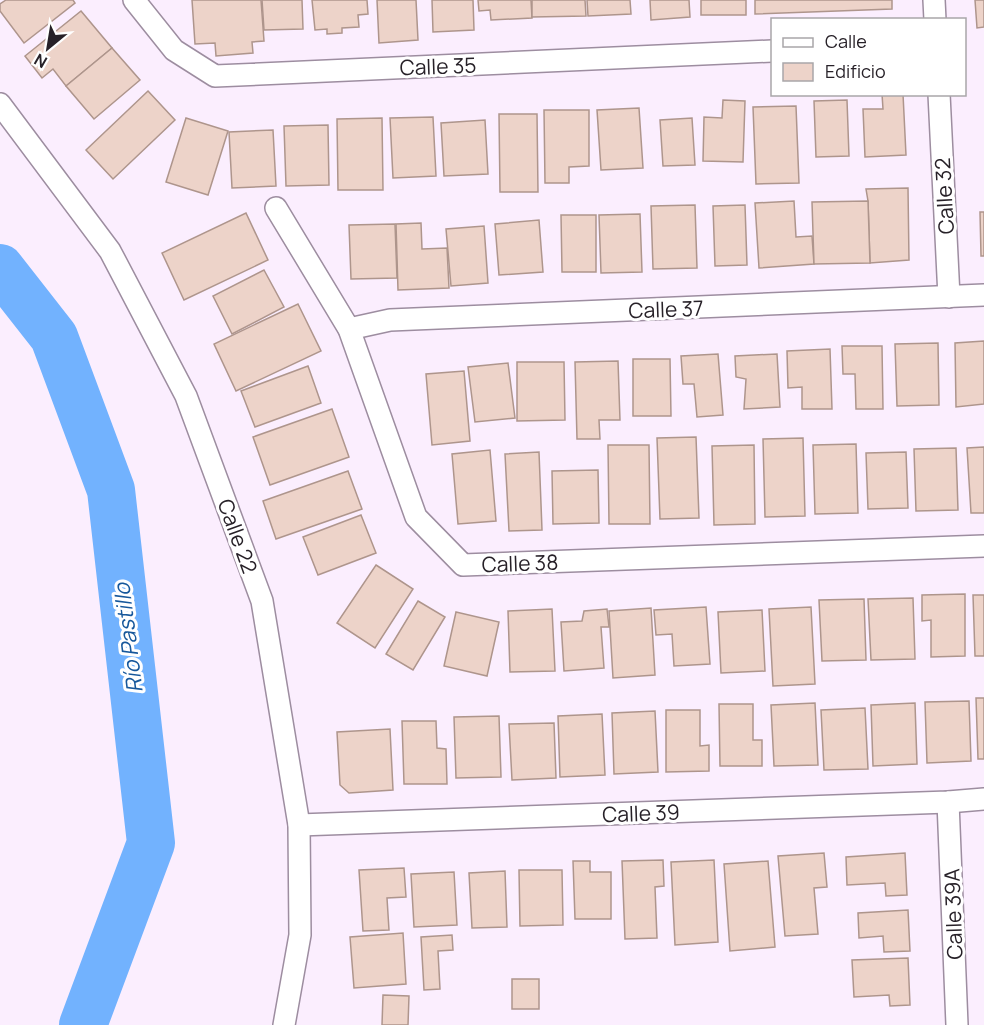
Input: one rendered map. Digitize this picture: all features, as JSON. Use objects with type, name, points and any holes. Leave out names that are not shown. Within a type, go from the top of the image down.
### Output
[{"type":"street","name":"Calle 35","points":[[134,0],[174,50],[215,76],[771,51]]},
{"type":"street","points":[[934,0],[935,18]]},
{"type":"street","name":"Calle 32","points":[[939,96],[949,297]]},
{"type":"street","name":"Calle 22","points":[[0,104],[110,251],[186,396],[262,601],[299,825],[300,935],[284,1025]]},
{"type":"street","name":"Calle 38","points":[[276,208],[350,329],[416,517],[463,565],[984,546]]},
{"type":"street","name":"Calle 37","points":[[350,329],[390,320],[984,295]]},
{"type":"street","name":"Calle 39","points":[[299,825],[984,799]]},
{"type":"street","name":"Calle 39A","points":[[948,802],[957,1025]]},
{"type":"building","points":[[6,0],[73,0],[75,3],[24,43],[0,11],[0,4]]},
{"type":"building","points":[[192,0],[261,0],[264,41],[252,42],[253,53],[216,56],[215,43],[195,44]]},
{"type":"building","points":[[262,0],[302,0],[303,29],[264,30]]},
{"type":"building","points":[[312,0],[367,0],[368,14],[358,15],[359,27],[342,28],[342,33],[327,34],[327,29],[315,30]]},
{"type":"building","points":[[377,0],[416,0],[418,40],[379,43]]},
{"type":"building","points":[[432,0],[473,0],[474,30],[433,32]]},
{"type":"building","points":[[478,0],[531,0],[532,18],[491,20],[490,10],[479,11]]},
{"type":"building","points":[[532,0],[585,0],[586,16],[532,17]]},
{"type":"building","points":[[587,0],[630,0],[631,14],[588,16]]},
{"type":"building","points":[[650,0],[689,0],[690,17],[651,20]]},
{"type":"building","points":[[701,0],[746,0],[746,15],[701,15]]},
{"type":"building","points":[[755,0],[892,0],[892,9],[755,14]]},
{"type":"building","points":[[975,0],[984,0],[984,27],[977,28]]},
{"type":"building","points":[[81,11],[112,48],[66,86],[53,69],[42,78],[25,56]]},
{"type":"building","points":[[112,48],[140,80],[94,119],[66,86]]},
{"type":"building","points":[[148,91],[175,120],[113,179],[86,150]]},
{"type":"building","points":[[882,96],[903,96],[906,155],[865,157],[863,109],[883,109]]},
{"type":"building","points":[[723,100],[745,101],[743,162],[703,161],[704,117],[722,118]]},
{"type":"building","points":[[847,100],[849,156],[816,157],[814,101]]},
{"type":"building","points":[[796,106],[799,183],[756,184],[753,107]]},
{"type":"building","points":[[639,108],[643,168],[601,170],[597,110]]},
{"type":"building","points":[[544,110],[589,110],[589,166],[569,167],[569,183],[545,183]]},
{"type":"building","points":[[499,114],[537,114],[538,192],[500,192]]},
{"type":"building","points":[[433,117],[436,176],[393,178],[390,118]]},
{"type":"building","points":[[186,118],[228,131],[208,195],[166,182]]},
{"type":"building","points":[[382,118],[383,190],[338,190],[337,119]]},
{"type":"building","points":[[692,118],[695,165],[663,166],[660,120]]},
{"type":"building","points":[[485,120],[488,174],[444,176],[441,123]]},
{"type":"building","points":[[328,125],[329,185],[286,186],[284,126]]},
{"type":"building","points":[[273,130],[276,186],[232,188],[229,132]]},
{"type":"building","points":[[908,188],[909,260],[870,263],[866,189]]},
{"type":"building","points":[[794,201],[796,237],[812,236],[814,264],[759,268],[755,203]]},
{"type":"building","points":[[868,201],[870,263],[814,264],[812,202]]},
{"type":"building","points":[[695,205],[697,268],[653,269],[651,206]]},
{"type":"building","points":[[745,205],[747,265],[715,266],[713,206]]},
{"type":"building","points":[[980,212],[984,212],[984,256],[981,256]]},
{"type":"building","points":[[246,213],[268,260],[184,300],[162,253]]},
{"type":"building","points":[[640,214],[642,272],[601,273],[599,215]]},
{"type":"building","points":[[561,215],[596,215],[596,272],[562,272]]},
{"type":"building","points":[[539,220],[543,272],[499,275],[495,224]]},
{"type":"building","points":[[421,223],[422,249],[447,248],[449,288],[398,290],[396,224]]},
{"type":"building","points":[[395,224],[397,278],[351,279],[349,225]]},
{"type":"building","points":[[484,226],[488,283],[451,286],[446,229]]},
{"type":"building","points":[[264,270],[284,307],[232,334],[213,296]]},
{"type":"building","points":[[298,304],[321,351],[236,391],[214,344]]},
{"type":"building","points":[[984,341],[984,404],[956,407],[955,343]]},
{"type":"building","points":[[938,343],[939,405],[897,406],[895,344]]},
{"type":"building","points":[[842,346],[882,346],[883,409],[856,409],[855,374],[843,374]]},
{"type":"building","points":[[830,349],[832,409],[802,409],[802,387],[788,388],[787,351]]},
{"type":"building","points":[[718,354],[723,415],[697,417],[694,384],[683,384],[681,356]]},
{"type":"building","points":[[777,354],[780,407],[744,409],[746,379],[736,377],[735,356]]},
{"type":"building","points":[[633,359],[670,359],[671,416],[633,416]]},
{"type":"building","points":[[618,361],[620,420],[599,420],[600,439],[577,439],[575,362]]},
{"type":"building","points":[[517,362],[564,362],[565,420],[517,421]]},
{"type":"building","points":[[508,363],[515,418],[475,422],[468,367]]},
{"type":"building","points":[[308,366],[321,403],[255,427],[241,391]]},
{"type":"building","points":[[464,371],[470,441],[432,445],[426,374]]},
{"type":"building","points":[[332,409],[349,457],[270,485],[253,437]]},
{"type":"building","points":[[696,437],[699,518],[660,519],[657,438]]},
{"type":"building","points":[[803,438],[805,516],[765,517],[763,439]]},
{"type":"building","points":[[856,444],[858,513],[815,514],[813,445]]},
{"type":"building","points":[[608,445],[649,445],[650,524],[609,524]]},
{"type":"building","points":[[754,445],[755,524],[714,525],[712,446]]},
{"type":"building","points":[[984,447],[984,513],[971,513],[967,448]]},
{"type":"building","points":[[956,448],[958,510],[916,511],[914,449]]},
{"type":"building","points":[[490,450],[496,521],[458,524],[452,454]]},
{"type":"building","points":[[539,452],[542,530],[509,531],[505,454]]},
{"type":"building","points":[[906,452],[908,508],[868,509],[866,453]]},
{"type":"building","points":[[598,470],[599,523],[553,524],[552,471]]},
{"type":"building","points":[[348,471],[362,509],[276,539],[263,501]]},
{"type":"building","points":[[361,515],[376,553],[318,575],[303,537]]},
{"type":"building","points":[[376,565],[413,589],[375,648],[337,623]]},
{"type":"building","points":[[965,594],[965,656],[931,657],[931,620],[922,621],[922,595]]},
{"type":"building","points":[[973,595],[984,595],[984,656],[975,656]]},
{"type":"building","points":[[913,598],[915,659],[871,660],[868,599]]},
{"type":"building","points":[[864,599],[866,660],[822,661],[819,600]]},
{"type":"building","points":[[418,601],[445,617],[413,670],[386,654]]},
{"type":"building","points":[[706,607],[710,664],[674,666],[672,634],[656,635],[654,610]]},
{"type":"building","points":[[811,607],[815,684],[773,686],[769,609]]},
{"type":"building","points":[[651,608],[655,675],[613,678],[609,611]]},
{"type":"building","points":[[552,609],[555,671],[510,672],[508,611]]},
{"type":"building","points":[[607,609],[609,627],[601,627],[604,668],[564,671],[561,622],[582,621],[584,611]]},
{"type":"building","points":[[762,610],[765,671],[721,673],[718,612]]},
{"type":"building","points":[[456,612],[499,622],[487,676],[444,666]]},
{"type":"building","points":[[976,698],[984,698],[984,759],[978,759]]},
{"type":"building","points":[[969,701],[971,761],[927,763],[925,702]]},
{"type":"building","points":[[815,703],[818,765],[774,766],[771,705]]},
{"type":"building","points":[[915,703],[917,764],[873,766],[871,705]]},
{"type":"building","points":[[719,704],[753,704],[753,740],[762,740],[762,766],[720,766]]},
{"type":"building","points":[[865,708],[868,769],[824,770],[821,710]]},
{"type":"building","points":[[666,710],[700,710],[700,746],[709,745],[709,771],[666,772]]},
{"type":"building","points":[[655,711],[658,772],[614,774],[612,713]]},
{"type":"building","points":[[602,714],[605,775],[560,777],[558,716]]},
{"type":"building","points":[[499,716],[501,777],[456,778],[454,717]]},
{"type":"building","points":[[402,721],[436,721],[437,748],[446,749],[447,784],[404,784]]},
{"type":"building","points":[[554,723],[556,778],[512,780],[509,724]]},
{"type":"building","points":[[390,729],[393,790],[349,793],[340,785],[337,732]]},
{"type":"building","points":[[824,853],[827,887],[814,888],[818,934],[785,936],[778,856]]},
{"type":"building","points":[[905,853],[907,895],[886,896],[885,883],[847,885],[846,857]]},
{"type":"building","points":[[663,860],[664,886],[655,887],[657,938],[625,939],[622,861]]},
{"type":"building","points":[[714,860],[718,942],[675,945],[671,862]]},
{"type":"building","points":[[573,861],[590,861],[590,872],[611,872],[611,919],[575,919]]},
{"type":"building","points":[[768,861],[775,947],[730,951],[724,864]]},
{"type":"building","points":[[404,868],[406,897],[387,898],[389,930],[363,931],[359,870]]},
{"type":"building","points":[[519,870],[562,870],[563,925],[520,926]]},
{"type":"building","points":[[505,871],[507,927],[472,928],[469,873]]},
{"type":"building","points":[[454,872],[457,925],[414,927],[411,874]]},
{"type":"building","points":[[908,910],[910,951],[884,952],[883,936],[859,938],[858,913]]},
{"type":"building","points":[[403,933],[406,984],[354,988],[350,937]]},
{"type":"building","points":[[452,935],[453,950],[438,951],[440,989],[424,990],[421,937]]},
{"type":"building","points":[[908,958],[910,1005],[890,1006],[889,995],[854,997],[852,960]]},
{"type":"building","points":[[512,979],[539,979],[539,1009],[512,1009]]},
{"type":"building","points":[[383,995],[409,996],[408,1025],[382,1025]]},
{"type":"waterway","name":"Río Pastillo","points":[[0,268],[54,337],[111,490],[151,843],[83,1025]]}]
